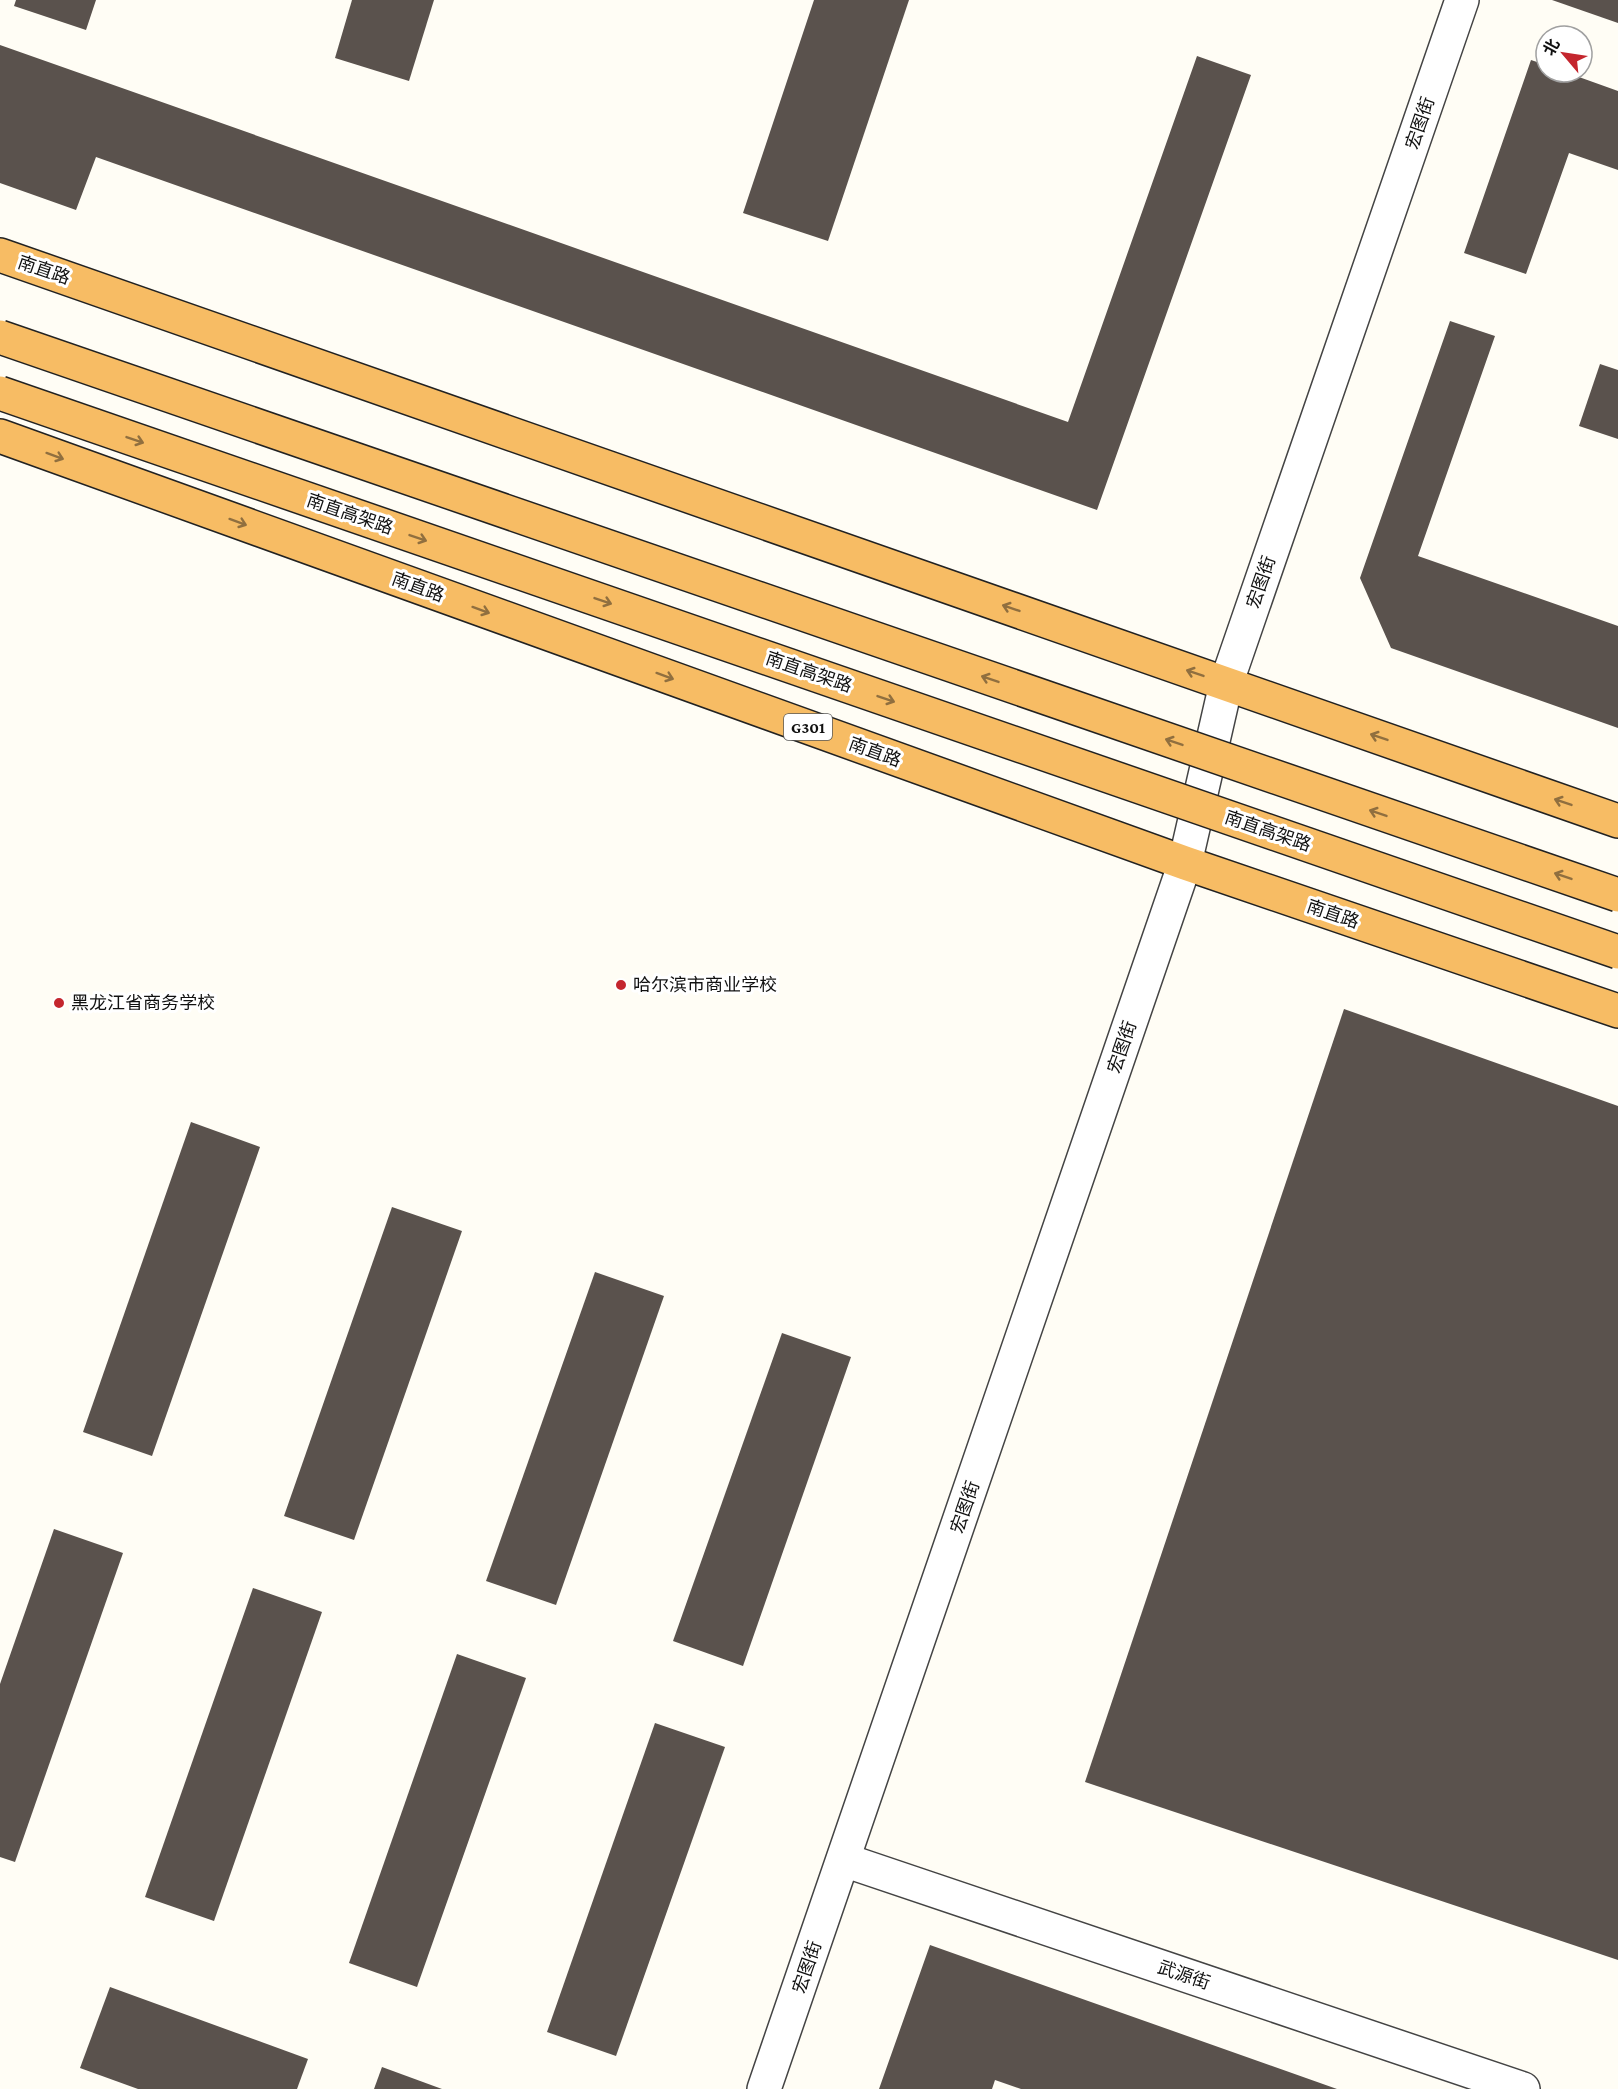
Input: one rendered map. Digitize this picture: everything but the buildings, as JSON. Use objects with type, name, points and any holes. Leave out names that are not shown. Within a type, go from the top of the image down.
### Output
[{"type":"highway","name":"南直路","points":[[0,255],[1618,821]]},
{"type":"highway","points":[[0,338],[1618,896]]},
{"type":"highway","name":"南直高架路","points":[[0,393],[1618,952]]},
{"type":"highway","name":"南直路","points":[[0,436],[1185,864],[1618,1011]]},
{"type":"street","name":"宏图街","points":[[764,2089],[1185,864],[1226,684],[1462,0]]},
{"type":"street","name":"武源街","points":[[844,1860],[1523,2089]]},
{"type":"place","name":"哈尔滨市商业学校","points":[[621,985]]},
{"type":"place","name":"黑龙江省商务学校","points":[[59,1003]]}]
